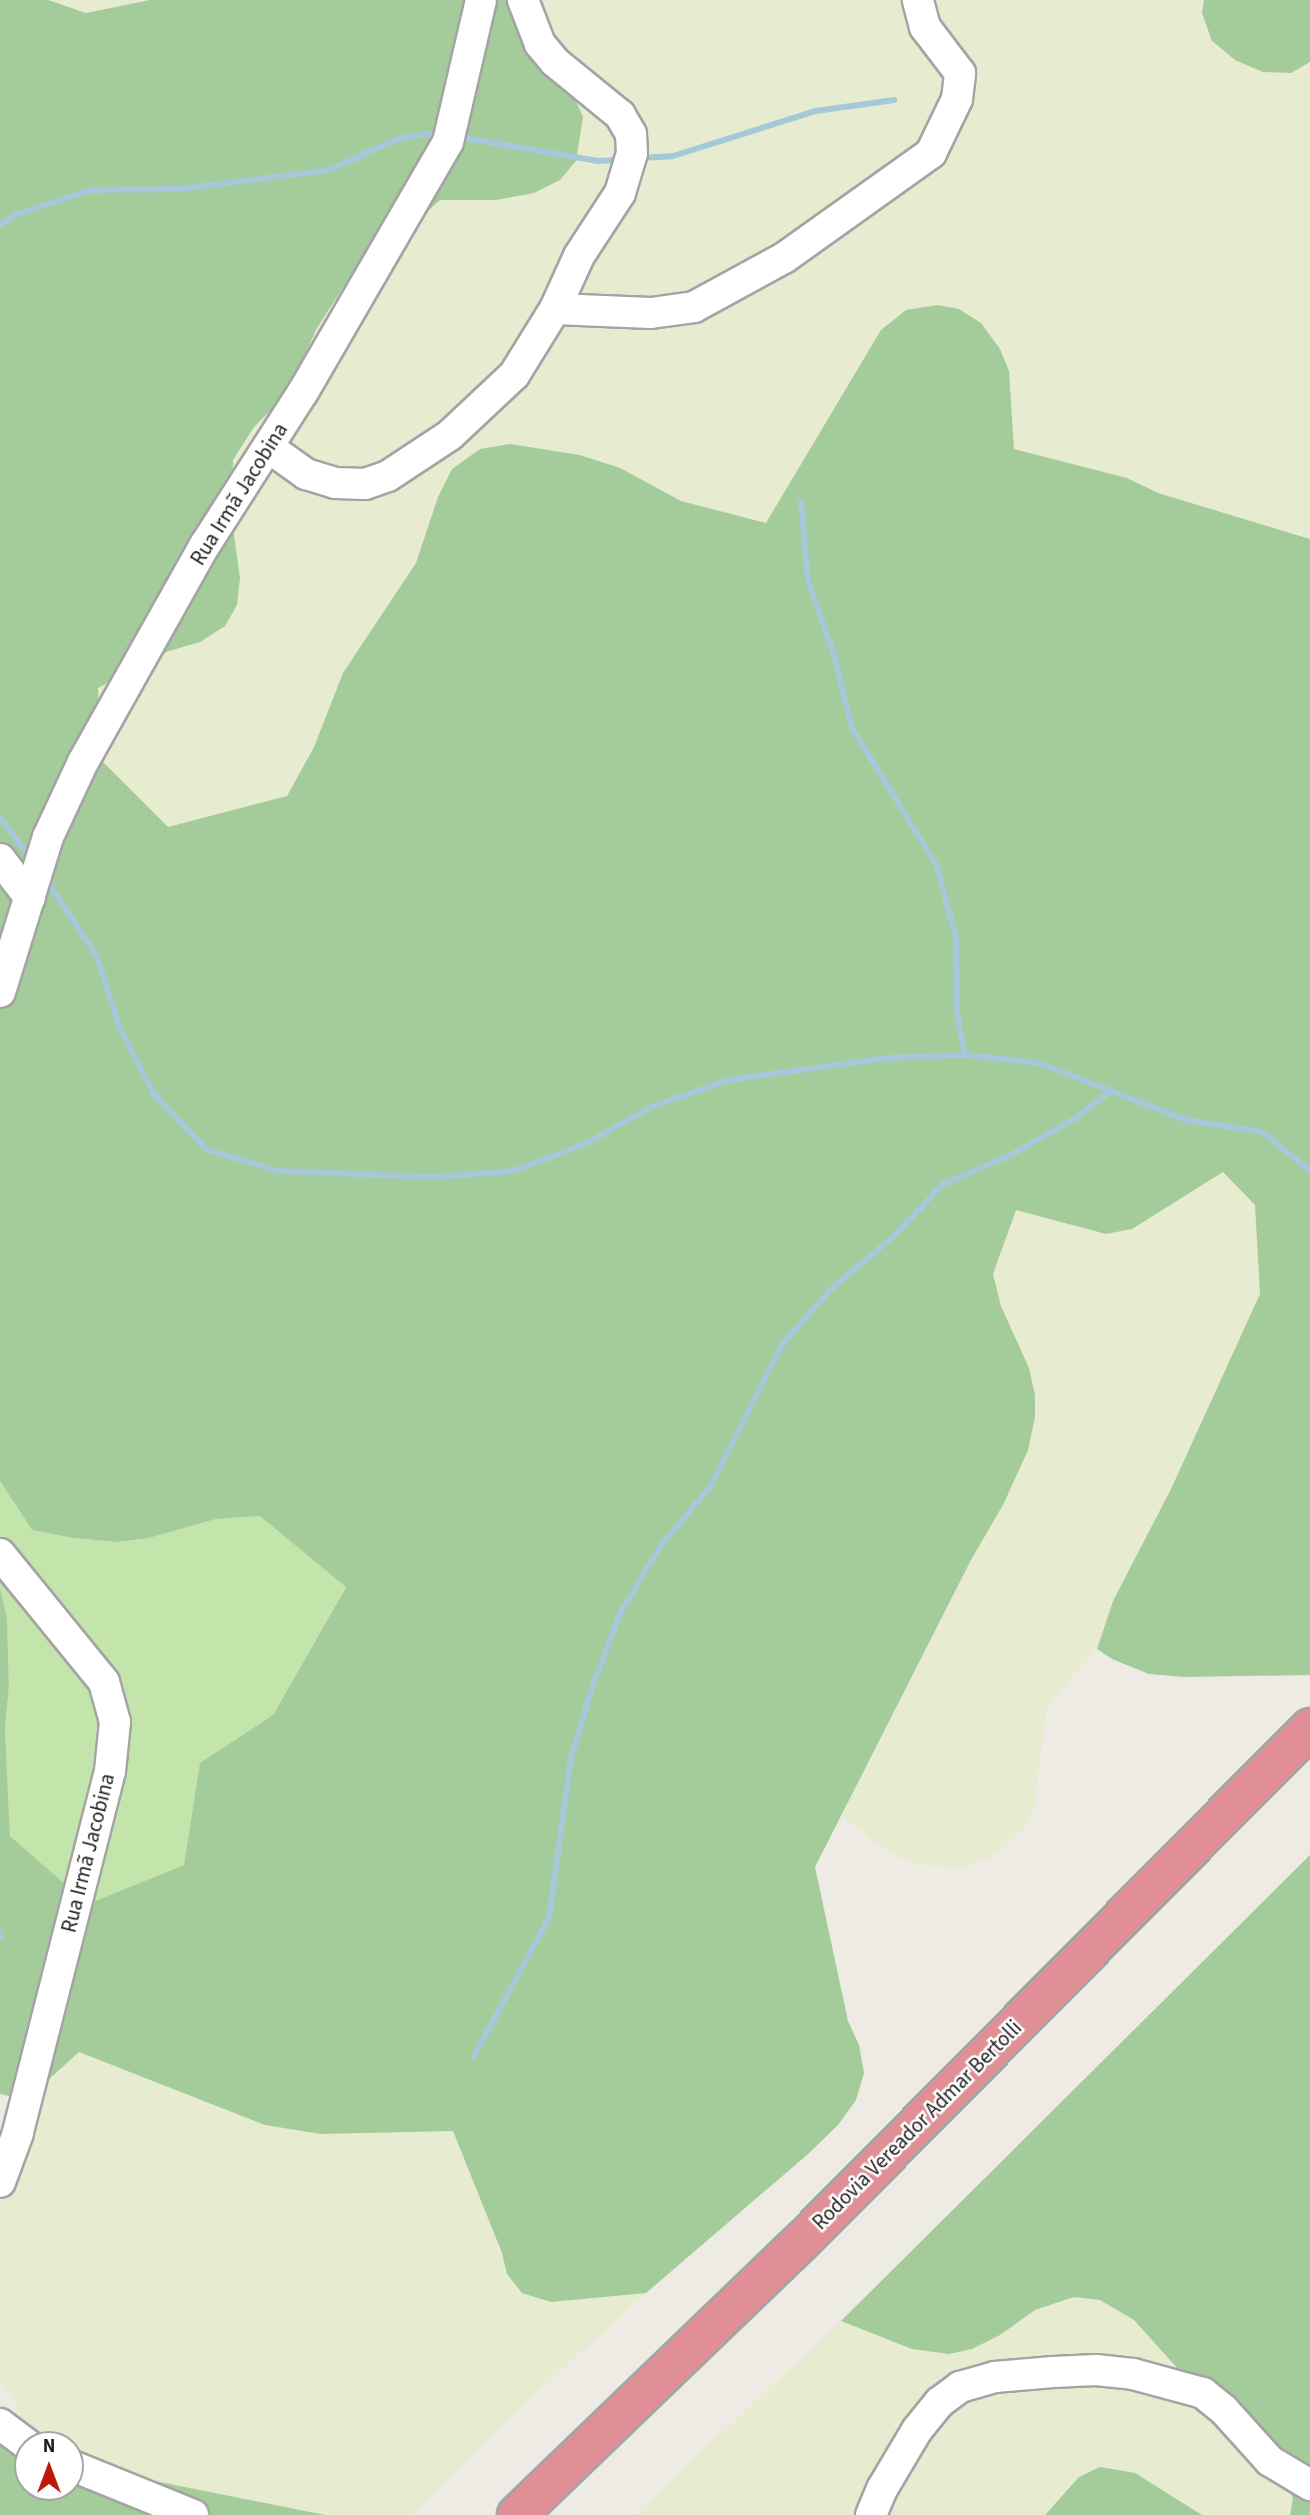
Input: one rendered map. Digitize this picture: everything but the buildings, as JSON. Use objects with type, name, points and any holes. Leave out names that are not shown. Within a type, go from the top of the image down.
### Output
[{"type":"highway","name":"Rodovia Vereador Admar Bertolli","points":[[517,2515],[804,2239],[1310,1728]]},
{"type":"street","name":"Rua Irmã Jacobina","points":[[0,992],[48,837],[83,762],[199,556],[268,447],[448,142],[481,0]]},
{"type":"street","points":[[268,447],[306,474],[336,483],[365,484],[388,476],[450,435],[514,375],[555,309],[579,256],[620,193],[632,153],[631,134],[620,115],[555,62],[540,44],[523,0]]},
{"type":"street","points":[[555,309],[652,313],[694,307],[784,258],[931,152],[957,99],[960,73],[925,27],[918,0]]},
{"type":"street","points":[[0,859],[30,898]]},
{"type":"street","name":"Rua Irmã Jacobina","points":[[0,1554],[104,1682],[115,1722],[110,1771],[18,2133],[0,2182]]},
{"type":"street","points":[[871,2515],[882,2489],[916,2430],[940,2402],[960,2386],[995,2377],[1053,2372],[1096,2370],[1133,2374],[1203,2393],[1224,2410],[1270,2461],[1310,2485]]},
{"type":"street","points":[[84,2471],[192,2515]]},
{"type":"green space","points":[[0,0],[48,0],[86,13],[150,0],[506,0],[569,85],[583,117],[576,161],[560,180],[534,193],[496,200],[440,200],[342,289],[317,328],[293,381],[277,404],[254,427],[233,460],[232,520],[240,578],[237,605],[225,626],[200,642],[169,651],[98,688],[101,760],[168,827],[287,796],[314,747],[343,673],[416,563],[438,497],[452,469],[480,449],[510,444],[580,455],[620,468],[681,501],[766,523],[881,330],[906,310],[938,305],[959,309],[981,323],[1000,349],[1009,371],[1014,449],[1127,478],[1158,493],[1310,539],[1310,1675],[1184,1677],[1149,1674],[1112,1659],[1097,1649],[1113,1601],[1171,1489],[1260,1294],[1255,1205],[1223,1172],[1132,1229],[1106,1234],[1016,1210],[993,1274],[1001,1306],[1029,1368],[1035,1395],[1035,1417],[1028,1450],[1003,1505],[971,1560],[815,1867],[848,2021],[859,2045],[864,2073],[856,2100],[838,2125],[807,2155],[646,2293],[551,2302],[522,2293],[507,2274],[502,2253],[453,2131],[321,2134],[265,2125],[79,2052],[26,2100],[0,2094],[0,1588],[7,1618],[9,1686],[5,1728],[10,1836],[88,1904],[184,1865],[200,1763],[273,1715],[346,1587],[260,1516],[216,1519],[149,1538],[117,1542],[73,1538],[32,1530],[0,1481]]},
{"type":"green space","points":[[48,0],[150,0],[86,13]]},
{"type":"green space","points":[[506,0],[1204,0],[1202,13],[1263,72],[1291,73],[1310,62],[1310,539],[1158,493],[1127,478],[1014,448],[1009,371],[881,330],[766,524],[681,501],[620,468],[580,455],[510,444],[480,449],[453,469],[438,497],[416,563],[343,673],[314,747],[286,796],[168,827],[101,760],[98,688],[169,651],[200,642],[237,605],[240,578],[232,520],[233,460],[254,427],[277,404],[293,381],[317,328],[342,289],[440,200],[496,200],[513,10]]},
{"type":"green space","points":[[1204,0],[1310,0],[1310,62],[1291,73],[1263,72],[1235,60],[1212,41],[1202,13]]},
{"type":"green space","points":[[1223,1172],[1255,1205],[1260,1294],[1171,1489],[1113,1601],[1097,1649],[1058,1692],[1046,1712],[1034,1809],[1025,1827],[995,1855],[967,1866],[917,1865],[892,1854],[841,1815],[971,1560],[1003,1505],[1029,1368],[1001,1306],[993,1274],[1016,1209],[1106,1234],[1132,1229]]},
{"type":"green space","points":[[0,1481],[32,1530],[73,1538],[117,1542],[149,1538],[216,1519],[260,1516],[346,1586],[273,1715],[201,1763],[184,1865],[88,1904],[10,1836],[5,1728],[9,1686],[7,1618],[0,1588]]},
{"type":"green space","points":[[1310,1855],[1310,2515],[1290,2515],[1293,2498],[1275,2466],[1223,2419],[1134,2320],[1100,2300],[1074,2297],[1035,2310],[1000,2335],[972,2349],[949,2354],[912,2349],[841,2321]]},
{"type":"green space","points":[[79,2052],[265,2125],[321,2134],[453,2131],[502,2253],[507,2274],[551,2302],[646,2293],[533,2396],[412,2515],[325,2515],[84,2467],[84,2431],[30,2431],[0,2378],[0,2175],[26,2100]]},
{"type":"green space","points":[[1074,2297],[1100,2300],[1134,2320],[1223,2419],[1275,2466],[1293,2498],[1290,2515],[1202,2515],[1135,2473],[1100,2468],[1079,2477],[1045,2515],[634,2515],[841,2321],[911,2349],[949,2354],[1000,2335],[1035,2310]]},
{"type":"green space","points":[[0,2437],[14,2444],[14,2501],[84,2501],[84,2467],[325,2515],[0,2515]]},
{"type":"green space","points":[[1100,2467],[1135,2473],[1202,2515],[1045,2515],[1079,2477]]},
{"type":"waterway","points":[[638,158],[673,156],[816,111],[894,100]]},
{"type":"waterway","points":[[0,225],[17,214],[91,190],[179,189],[329,170],[397,139],[425,134],[440,135]]},
{"type":"waterway","points":[[458,137],[598,161],[620,160]]},
{"type":"waterway","points":[[801,502],[808,581],[834,655],[852,728],[937,866],[956,939],[957,1014],[965,1055]]},
{"type":"waterway","points":[[0,817],[30,858]]},
{"type":"waterway","points":[[46,879],[97,957],[120,1029],[155,1095],[206,1149],[278,1171],[434,1177],[514,1171],[587,1143],[653,1106],[729,1080],[886,1058],[965,1055],[1039,1063],[1186,1120],[1263,1132],[1310,1171]]},
{"type":"waterway","points":[[474,2056],[549,1918],[571,1757],[593,1685],[621,1612],[661,1545],[710,1487],[782,1345],[830,1290],[893,1237],[943,1184],[1011,1155],[1077,1117],[1112,1090]]}]
